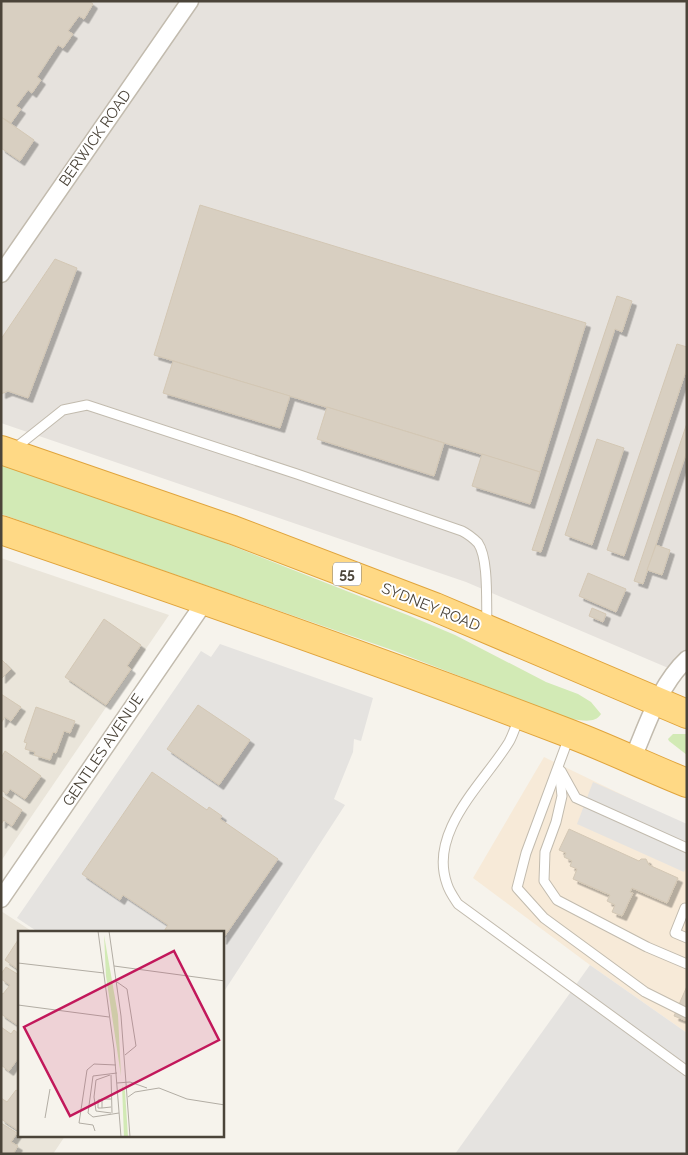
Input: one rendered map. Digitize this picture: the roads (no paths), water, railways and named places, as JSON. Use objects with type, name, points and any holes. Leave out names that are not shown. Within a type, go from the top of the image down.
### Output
[{"type":"highway","name":"SYDNEY ROAD","points":[[6,451],[233,530],[435,608],[687,714]]},
{"type":"highway","points":[[1,530],[206,600],[415,675],[570,734],[687,783]]},
{"type":"street","name":"BERWICK ROAD","points":[[1,274],[190,1]]},
{"type":"street","name":"GENTLES AVENUE","points":[[1,900],[206,600]]},
{"type":"street","points":[[632,760],[669,680],[687,659]]},
{"type":"lane","points":[[6,451],[63,410],[87,405],[462,531],[470,535],[478,544],[483,555],[486,578],[487,629]]},
{"type":"lane","points":[[520,715],[510,740],[452,824],[445,842],[443,861],[447,884],[458,904],[687,1071]]},
{"type":"lane","points":[[570,734],[559,767],[541,808],[517,888],[544,918],[644,992],[687,1013]]},
{"type":"lane","points":[[559,767],[576,798],[687,848]]},
{"type":"lane","points":[[559,767],[562,796],[556,822],[545,852],[544,871],[544,881],[556,900],[647,947],[687,964]]},
{"type":"lane","points":[[686,907],[675,933],[687,938]]}]
